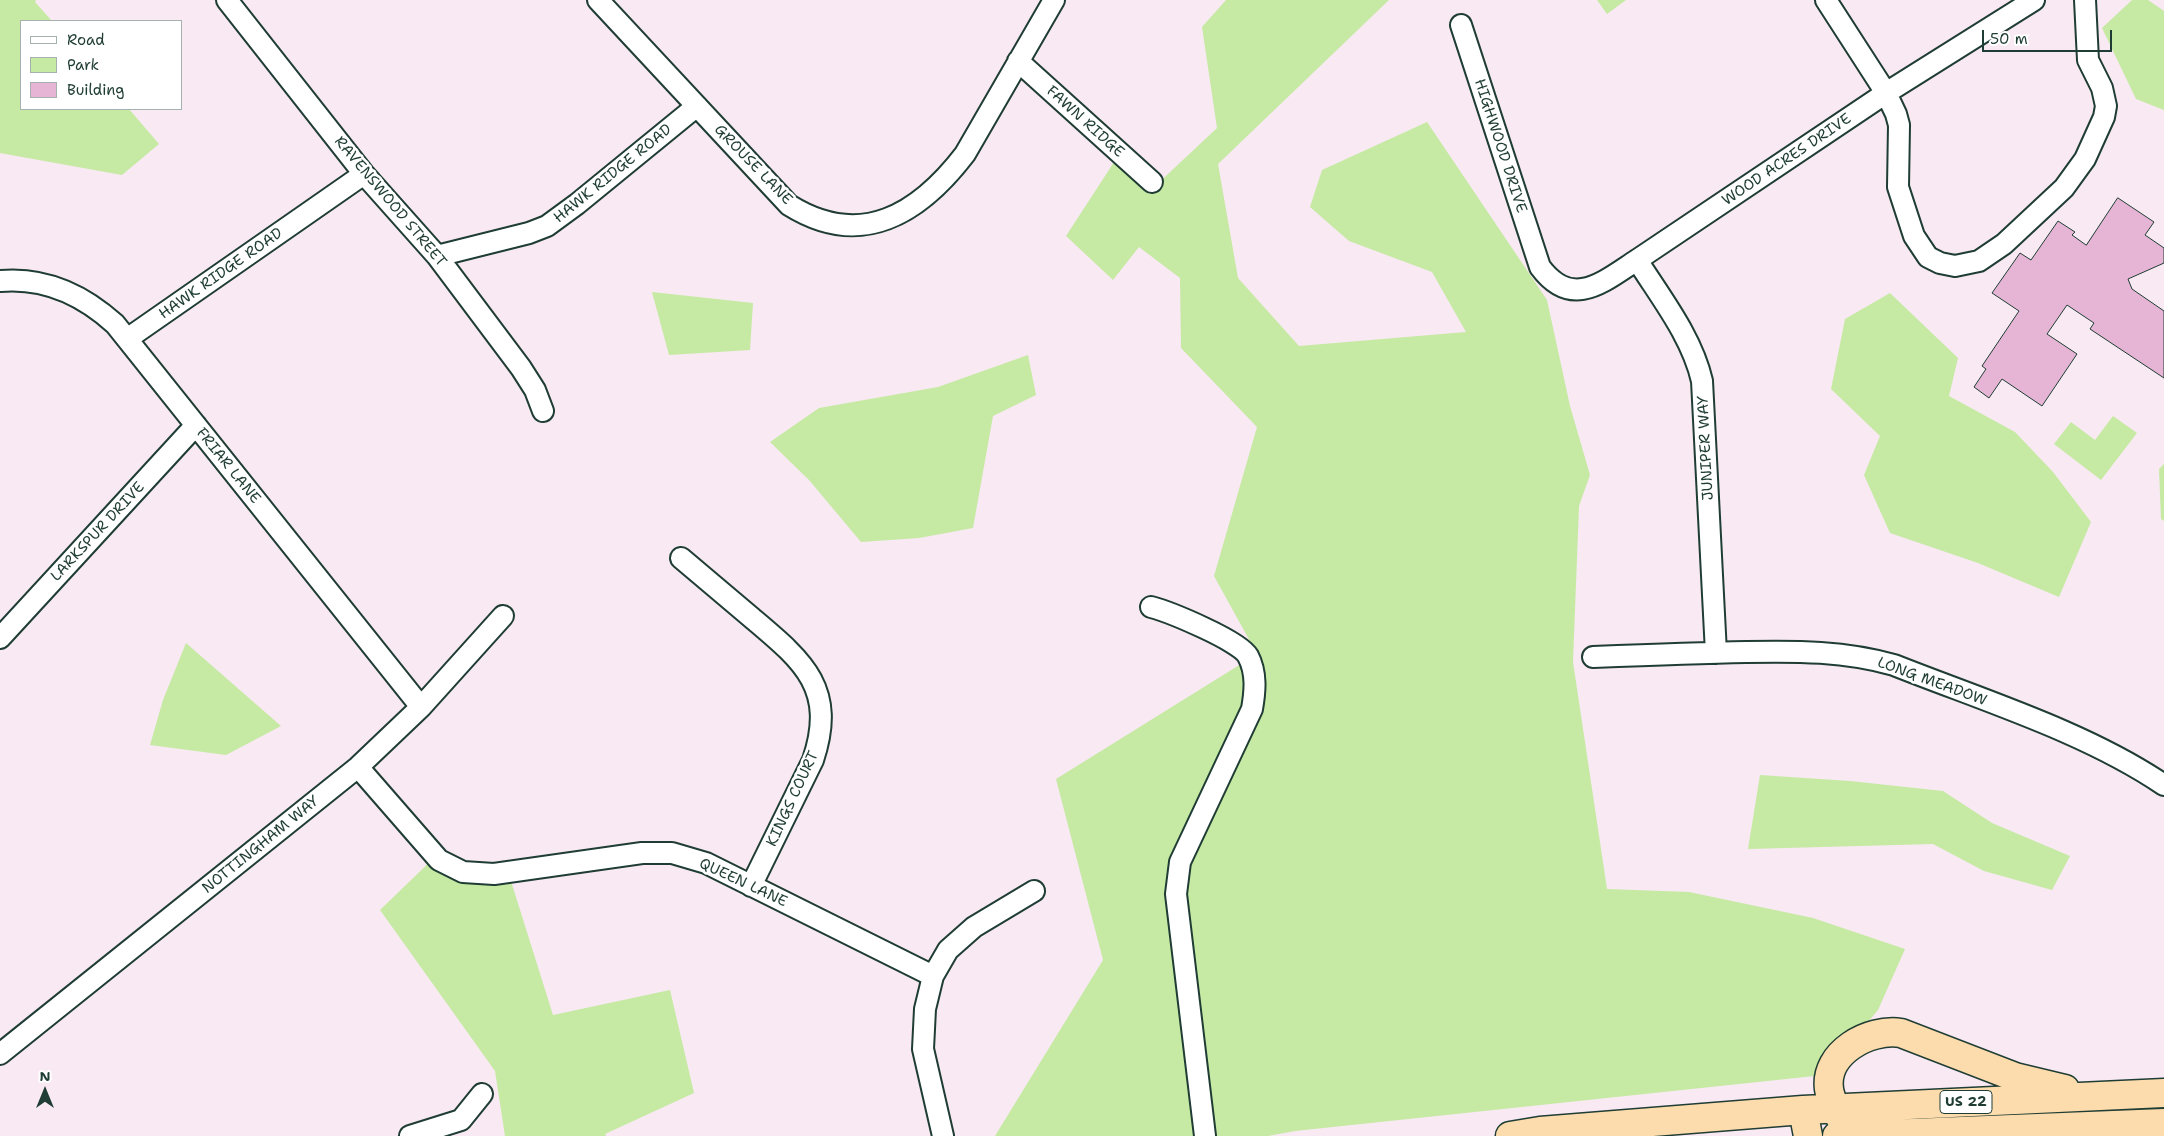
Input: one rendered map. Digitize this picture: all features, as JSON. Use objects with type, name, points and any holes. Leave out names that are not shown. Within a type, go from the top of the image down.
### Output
[{"type":"highway","points":[[1843,1136],[1837,1108],[1829,1091],[1829,1076],[1845,1049],[1868,1036],[1890,1031],[1900,1033],[2016,1077],[2095,1096]]},
{"type":"highway","name":"US 22","points":[[1510,1136],[1803,1110],[2164,1093]]},
{"type":"highway","points":[[1803,1110],[1808,1136]]},
{"type":"highway","name":"US 22","points":[[1843,1136],[2164,1123]]},
{"type":"highway","points":[[2048,1127],[2081,1136]]},
{"type":"street","name":"RAVENSWOOD STREET","points":[[227,0],[364,174],[437,256],[521,368],[535,390],[543,411]]},
{"type":"street","name":"GROUSE LANE","points":[[598,0],[789,205],[819,220],[841,225],[864,225],[897,216],[916,205],[947,178],[965,154],[1054,0]]},
{"type":"street","points":[[1826,0],[1886,93],[1899,125],[1898,187],[1918,245],[1928,257],[1940,263],[1956,266],[1979,261],[2004,244],[2064,188],[2085,159],[2104,117],[2105,97],[2090,66],[2087,52],[2085,0]]},
{"type":"street","name":"WOOD ACRES DRIVE","points":[[1540,267],[1554,284],[1567,289],[1584,290],[1600,284],[1886,93],[2034,0]]},
{"type":"street","name":"HIGHWOOD DRIVE","points":[[1461,25],[1540,267]]},
{"type":"street","name":"FAWN RIDGE","points":[[1018,61],[1152,182]]},
{"type":"street","name":"HAWK RIDGE ROAD","points":[[437,256],[529,233],[547,226],[577,204],[696,106]]},
{"type":"street","name":"HAWK RIDGE ROAD","points":[[127,339],[364,174]]},
{"type":"street","name":"JUNIPER WAY","points":[[1637,260],[1690,346],[1698,362],[1702,381],[1716,653]]},
{"type":"street","name":"FRIAR LANE","points":[[0,281],[35,282],[64,290],[102,312],[127,339],[421,708]]},
{"type":"street","name":"LARKSPUR DRIVE","points":[[0,638],[196,425]]},
{"type":"street","name":"KINGS COURT","points":[[681,558],[789,649],[805,667],[814,684],[820,703],[820,732],[812,760],[752,886]]},
{"type":"street","points":[[1151,607],[1231,642],[1248,655],[1256,686],[1252,710],[1180,862],[1176,894],[1205,1136]]},
{"type":"street","name":"NOTTINGHAM WAY","points":[[0,1054],[358,767],[421,708],[504,616]]},
{"type":"street","name":"LONG MEADOW","points":[[1593,658],[1716,653],[1836,653],[1864,657],[1894,665],[2079,738],[2140,769],[2164,785]]},
{"type":"street","name":"QUEEN LANE","points":[[358,767],[439,860],[462,872],[494,874],[642,853],[672,853],[706,863],[933,976]]},
{"type":"street","points":[[944,1136],[923,1049],[925,1009],[933,976],[948,950],[974,926],[1034,891]]},
{"type":"street","points":[[410,1136],[461,1120],[482,1094]]},
{"type":"green space","points":[[0,0],[36,0],[35,2],[51,20],[20,20],[20,110],[130,110],[159,144],[122,175],[0,153]]},
{"type":"green space","points":[[1226,0],[1389,0],[1218,164],[1238,278],[1299,346],[1466,332],[1432,272],[1349,241],[1310,207],[1322,170],[1427,122],[1547,300],[1570,406],[1590,475],[1579,506],[1573,662],[1607,889],[1689,892],[1813,918],[1905,949],[1878,1010],[1824,1075],[1295,1131],[1268,1136],[995,1136],[1103,960],[1056,779],[1257,654],[1214,576],[1257,427],[1181,348],[1180,278],[1139,247],[1113,280],[1066,236],[1118,156],[1152,189],[1217,128],[1202,27]]},
{"type":"green space","points":[[1597,0],[1626,0],[1607,14]]},
{"type":"green space","points":[[2132,0],[2148,0],[2164,11],[2164,110],[2136,99],[2102,28]]},
{"type":"green space","points":[[652,292],[753,303],[750,350],[669,355]]},
{"type":"green space","points":[[1890,293],[1958,358],[1949,396],[2015,432],[2053,472],[2091,522],[2059,597],[1978,563],[1890,533],[1864,475],[1880,436],[1831,389],[1845,319]]},
{"type":"green space","points":[[1028,355],[1036,395],[993,416],[973,528],[919,538],[861,542],[809,480],[770,442],[819,408],[938,387]]},
{"type":"green space","points":[[2113,416],[2137,433],[2101,480],[2054,444],[2071,422],[2095,440]]},
{"type":"green space","points":[[2164,464],[2164,521],[2161,519],[2159,469]]},
{"type":"green space","points":[[186,643],[281,726],[226,755],[150,745],[163,700]]},
{"type":"green space","points":[[1760,775],[1850,781],[1943,791],[1992,823],[2070,856],[2052,890],[1984,871],[1933,844],[1748,849]]},
{"type":"green space","points":[[439,853],[510,878],[553,1015],[670,990],[694,1093],[605,1134],[606,1136],[505,1136],[495,1071],[380,910]]},
{"type":"building","points":[[2118,198],[2154,222],[2145,235],[2164,248],[2164,263],[2128,279],[2132,289],[2164,311],[2164,378],[2090,329],[2094,323],[2067,305],[2047,334],[2077,354],[2042,406],[2002,379],[1989,398],[1974,387],[1986,369],[1982,366],[2019,311],[1992,293],[2020,253],[2031,260],[2058,221],[2075,232],[2072,235],[2086,245]]}]
